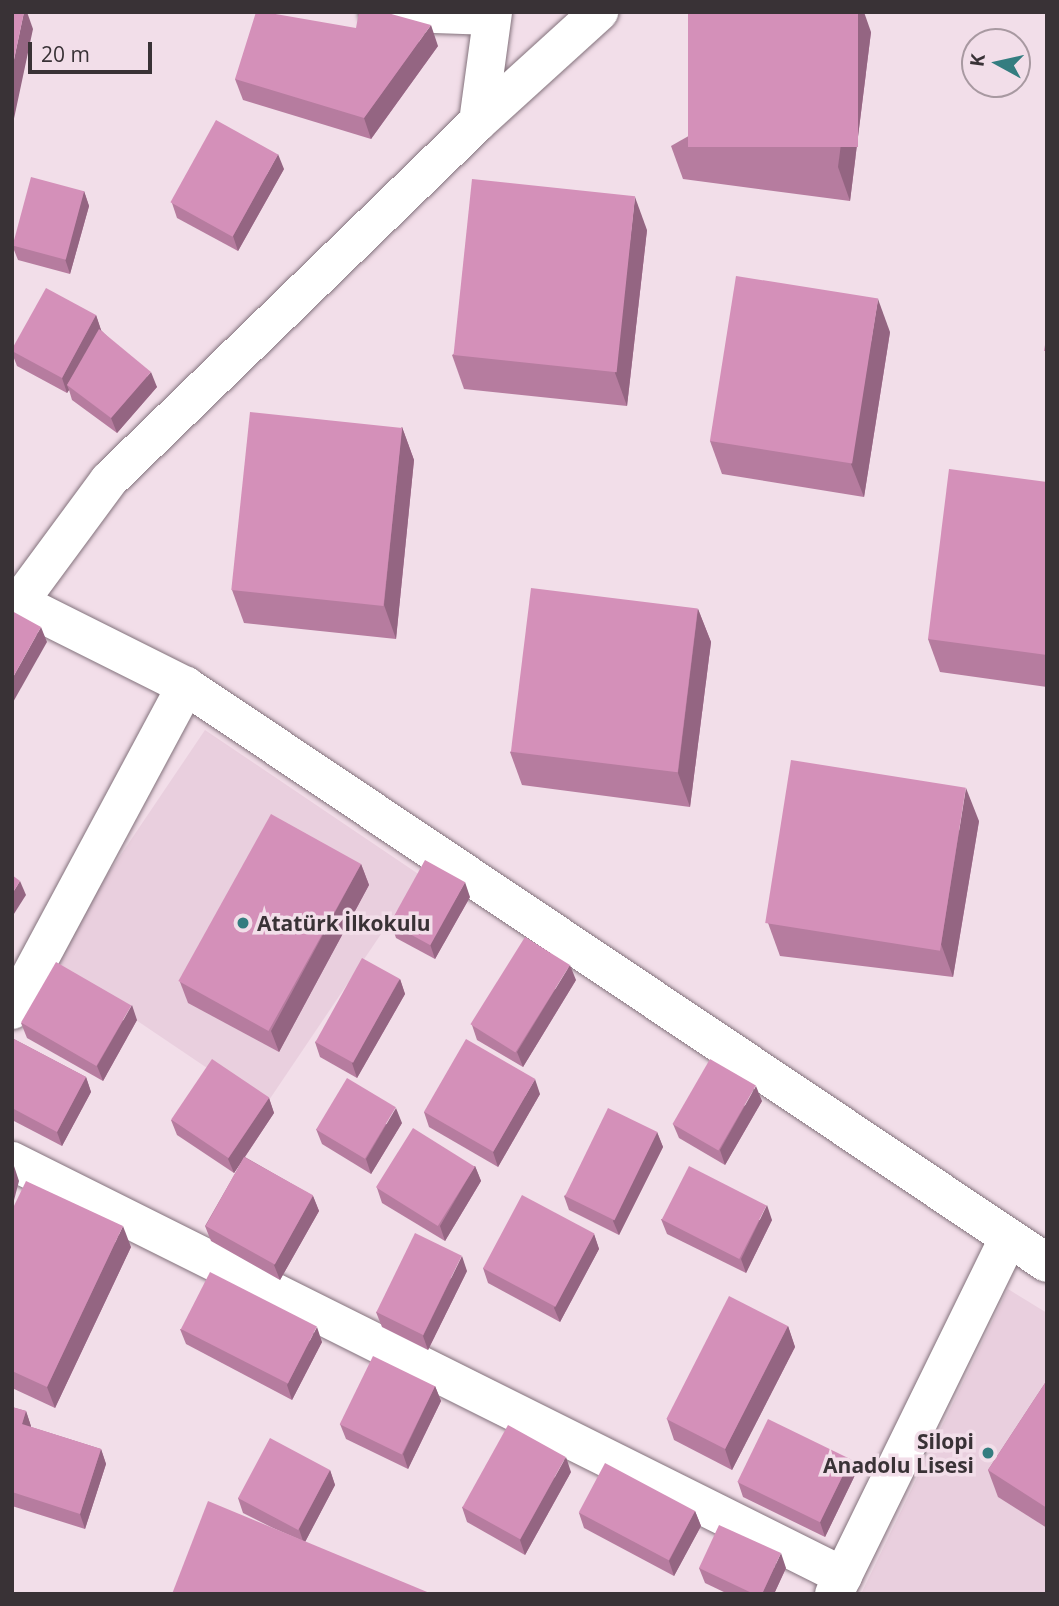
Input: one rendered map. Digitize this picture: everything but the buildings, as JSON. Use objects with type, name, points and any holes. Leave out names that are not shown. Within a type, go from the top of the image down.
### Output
[{"type":"street","points":[[378,12],[492,14],[478,122]]},
{"type":"street","points":[[599,12],[478,122],[109,480],[16,600],[186,686],[1047,1264]]},
{"type":"street","points":[[12,1010],[186,686]]},
{"type":"street","points":[[12,1161],[839,1585],[1008,1239]]},
{"type":"shaded area","name":"Atatürk İlkokulu","points":[[205,730],[421,875],[265,1107],[49,961]]},
{"type":"shaded area","name":"Silopi Anadolu Lisesi","points":[[1008,1289],[1047,1313],[1047,1594],[861,1594]]},
{"type":"place","name":"Atatürk İlkokulu","points":[[243,923]]},
{"type":"place","name":"Silopi Anadolu Lisesi","points":[[988,1453]]}]
